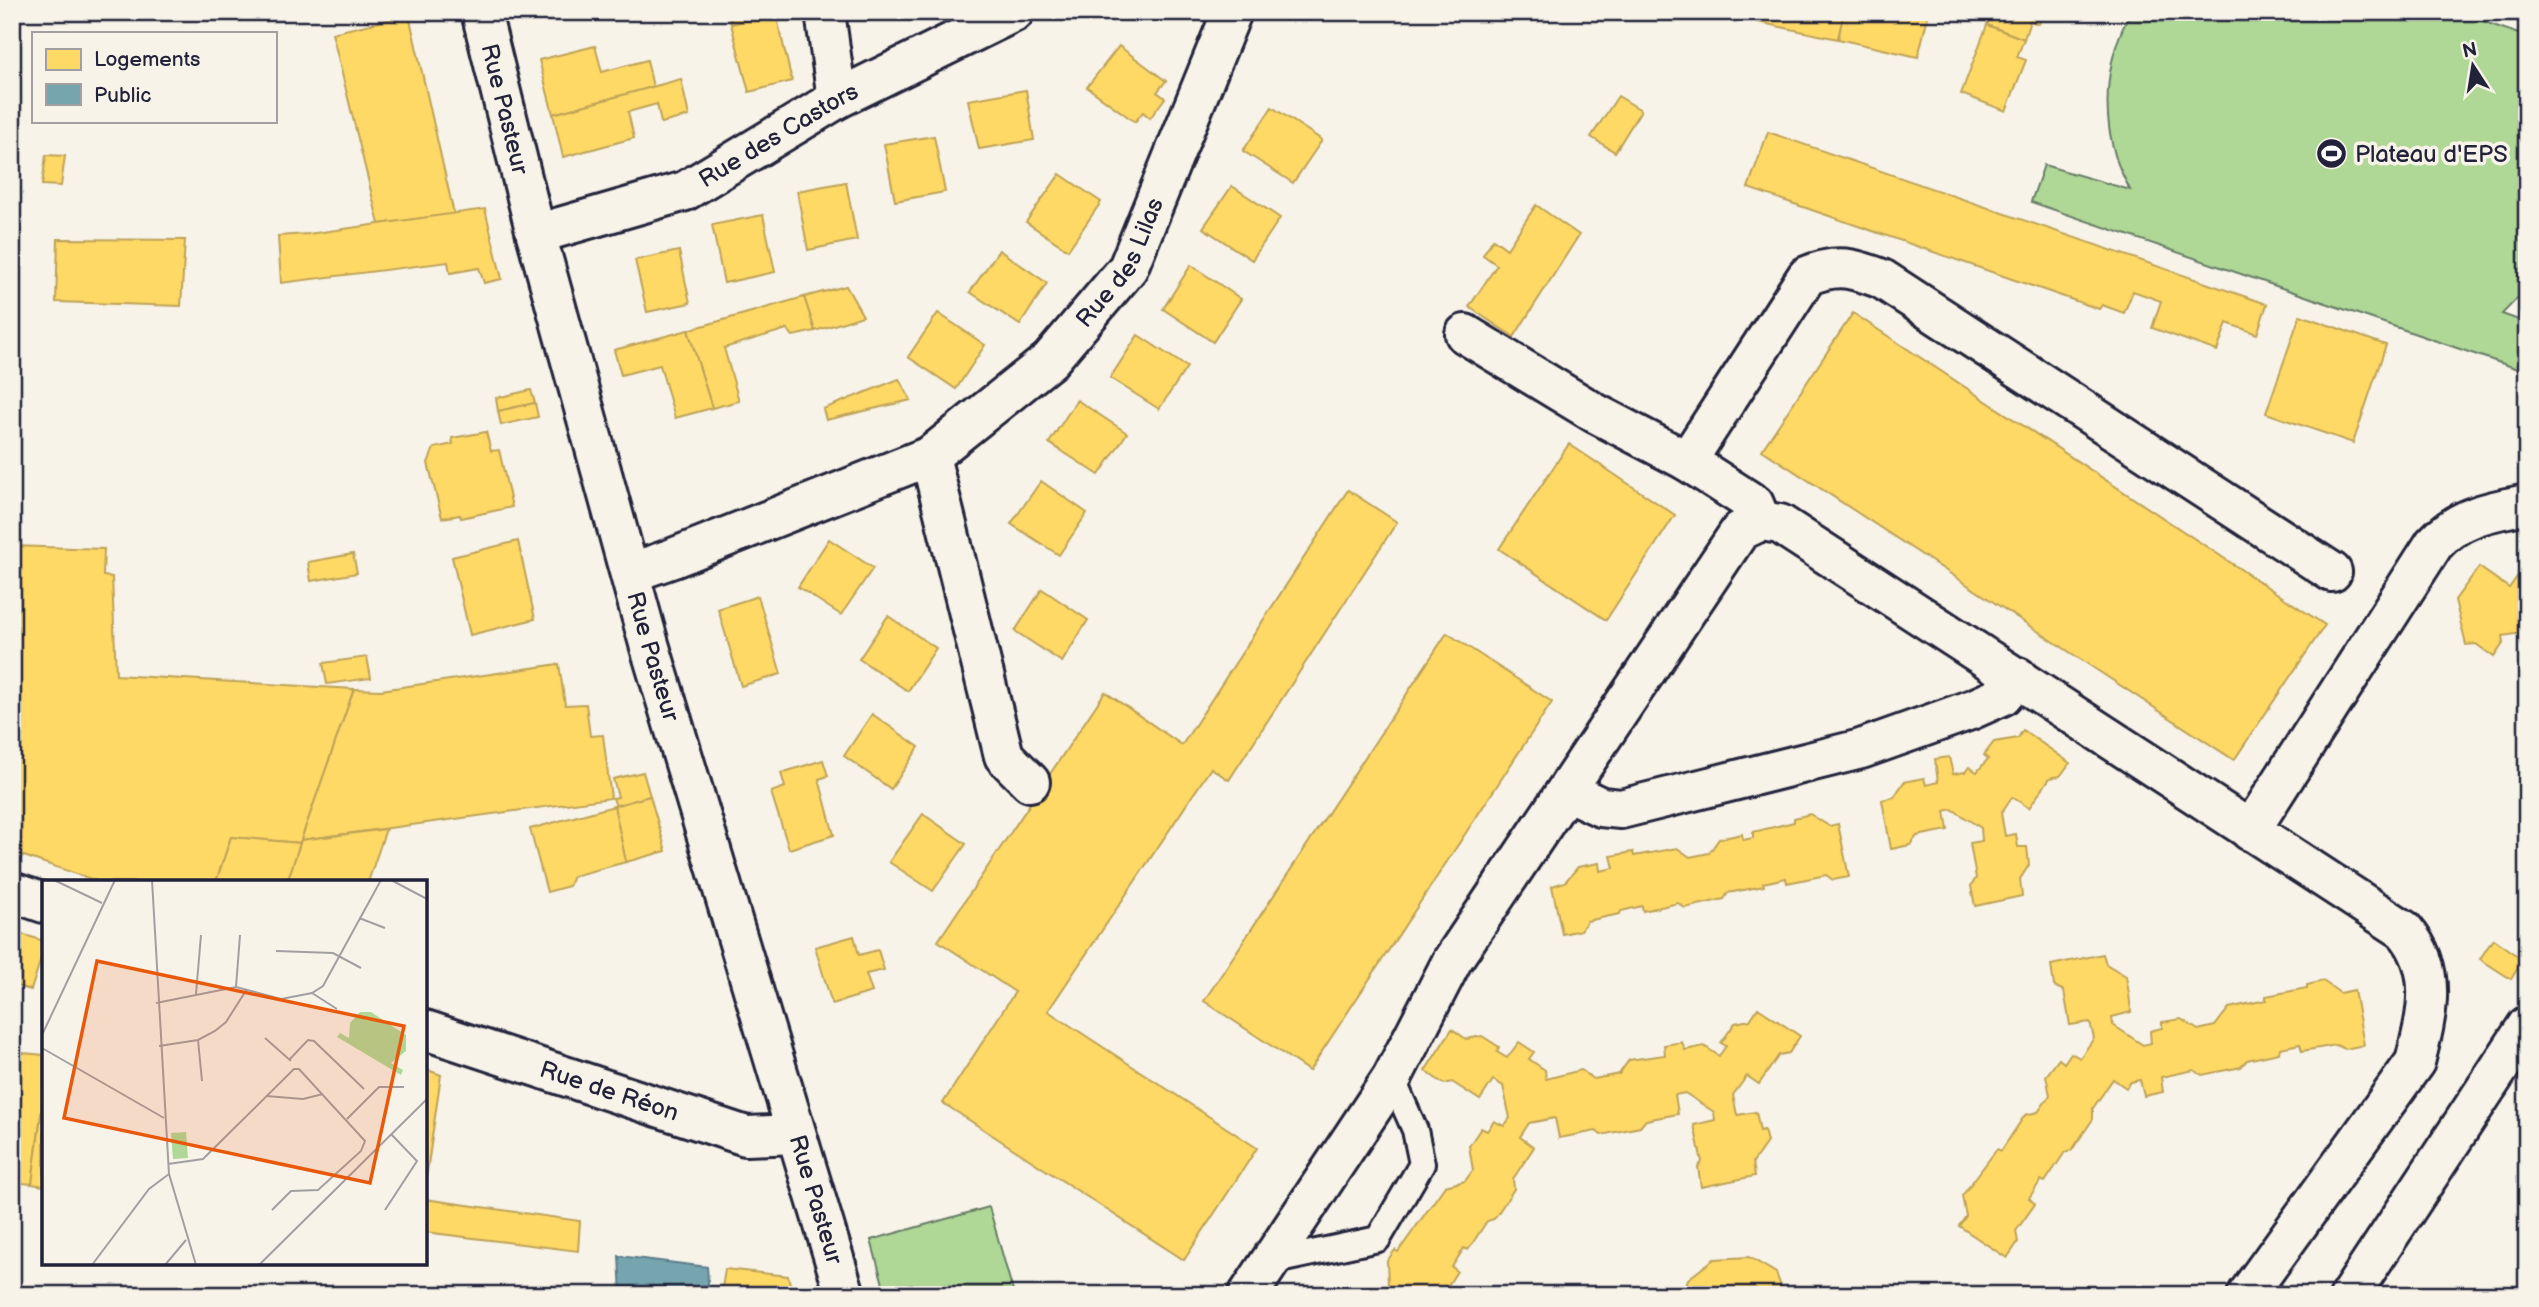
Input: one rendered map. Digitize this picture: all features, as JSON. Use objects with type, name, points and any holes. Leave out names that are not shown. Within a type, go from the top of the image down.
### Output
[{"type":"street","name":"Rue Pasteur","points":[[481,12],[536,234],[630,573],[845,1295]]},
{"type":"street","points":[[825,12],[837,99]]},
{"type":"street","name":"Rue des Castors","points":[[536,234],[685,191],[837,99],[1014,12]]},
{"type":"street","name":"Rue des Lilas","points":[[630,573],[930,456],[1050,360],[1128,268],[1232,12]]},
{"type":"street","points":[[1688,461],[1807,276],[1826,268],[1853,268],[1882,279],[2332,572]]},
{"type":"street","points":[[1465,334],[1595,413],[1688,461],[1754,504],[1760,522]]},
{"type":"street","points":[[930,456],[1004,756],[1030,782]]},
{"type":"street","points":[[2250,831],[2434,544],[2447,530],[2470,517],[2527,504]]},
{"type":"street","points":[[1248,1295],[1392,1078],[1452,961],[1740,531],[1760,522],[1780,524],[2018,677],[2404,930],[2417,945],[2428,978],[2425,1021],[2415,1062],[2247,1295]]},
{"type":"street","points":[[1567,791],[1601,807],[1621,809],[1861,749],[2003,696],[2018,677]]},
{"type":"street","points":[[12,892],[42,902]]},
{"type":"street","points":[[2350,1295],[2527,1026]]},
{"type":"street","name":"Rue de Réon","points":[[427,1031],[746,1136],[796,1134]]},
{"type":"lane","points":[[1270,1262],[1378,1239],[1422,1164],[1415,1130],[1392,1078]]},
{"type":"green space","name":"Plateau d'EPS","points":[[2131,12],[2457,12],[2527,37],[2527,288],[2502,314],[2527,323],[2527,372],[2031,202],[2044,165],[2130,190],[2115,155],[2108,119],[2108,100],[2116,45]]},
{"type":"green space","points":[[989,1207],[1014,1295],[886,1295],[871,1240]]},
{"type":"building: Logements","points":[[729,12],[776,12],[776,14],[731,24]]},
{"type":"building: Logements","points":[[1760,12],[1844,12],[1838,39],[1757,22]]},
{"type":"building: Logements","points":[[1844,12],[1929,12],[1918,57],[1838,39]]},
{"type":"building: Logements","points":[[1992,12],[2043,12],[2039,24],[2030,21],[2024,39],[1987,25]]},
{"type":"building: Logements","points":[[12,13],[20,14],[19,33],[12,32]]},
{"type":"building: Logements","points":[[776,14],[792,81],[749,92],[731,24]]},
{"type":"building: Logements","points":[[409,15],[454,214],[379,224],[332,33]]},
{"type":"building: Logements","points":[[1987,25],[2024,39],[2017,57],[2026,60],[2006,111],[1961,94]]},
{"type":"building: Logements","points":[[595,46],[602,72],[647,60],[653,87],[553,114],[539,60]]},
{"type":"building: Logements","points":[[1119,46],[1166,81],[1157,92],[1165,98],[1150,118],[1143,112],[1135,122],[1087,87]]},
{"type":"building: Logements","points":[[681,79],[689,116],[661,123],[657,104],[628,112],[634,138],[563,157],[553,114]]},
{"type":"building: Logements","points":[[1026,90],[1034,140],[979,149],[968,100]]},
{"type":"building: Logements","points":[[1618,96],[1641,110],[1615,152],[1591,137]]},
{"type":"building: Logements","points":[[1272,107],[1322,140],[1293,183],[1243,151]]},
{"type":"building: Logements","points":[[1768,132],[2267,304],[2257,334],[2227,323],[2217,351],[2152,328],[2161,301],[2133,291],[2124,313],[2102,305],[2099,309],[1748,188]]},
{"type":"building: Logements","points":[[934,136],[945,192],[895,201],[884,144]]},
{"type":"building: Logements","points":[[46,155],[65,156],[61,186],[42,185]]},
{"type":"building: Logements","points":[[1060,174],[1101,202],[1068,250],[1026,222]]},
{"type":"building: Logements","points":[[846,182],[857,240],[808,250],[797,191]]},
{"type":"building: Logements","points":[[1232,186],[1280,218],[1252,260],[1203,228]]},
{"type":"building: Logements","points":[[1536,205],[1579,235],[1514,337],[1469,307],[1497,265],[1483,255],[1493,239],[1507,249]]},
{"type":"building: Logements","points":[[485,209],[502,279],[484,283],[479,268],[450,273],[448,262],[281,283],[278,236]]},
{"type":"building: Logements","points":[[763,215],[775,272],[724,283],[712,225]]},
{"type":"building: Logements","points":[[58,239],[185,240],[181,306],[56,302]]},
{"type":"building: Logements","points":[[999,250],[1047,283],[1020,325],[970,292]]},
{"type":"building: Logements","points":[[679,251],[690,303],[647,312],[635,260]]},
{"type":"building: Logements","points":[[1191,265],[1241,299],[1213,342],[1163,309]]},
{"type":"building: Logements","points":[[846,286],[863,316],[815,331],[804,297]]},
{"type":"building: Logements","points":[[804,297],[815,331],[793,336],[787,329],[724,348],[739,401],[712,408],[688,330]]},
{"type":"building: Logements","points":[[938,313],[985,345],[956,389],[908,357]]},
{"type":"building: Logements","points":[[1853,313],[2325,625],[2234,760],[1762,450]]},
{"type":"building: Logements","points":[[2300,315],[2386,345],[2353,443],[2266,413]]},
{"type":"building: Logements","points":[[688,330],[712,408],[675,418],[660,365],[621,375],[614,350]]},
{"type":"building: Logements","points":[[1138,335],[1187,367],[1159,409],[1110,378]]},
{"type":"building: Logements","points":[[899,379],[911,400],[826,420],[823,409]]},
{"type":"building: Logements","points":[[531,390],[535,403],[498,411],[496,398]]},
{"type":"building: Logements","points":[[1077,400],[1127,433],[1099,475],[1049,443]]},
{"type":"building: Logements","points":[[535,403],[538,417],[501,425],[498,411]]},
{"type":"building: Logements","points":[[486,432],[491,451],[499,450],[512,507],[461,518],[460,515],[442,518],[428,463],[434,448],[453,444],[452,438]]},
{"type":"building: Logements","points":[[1569,444],[1675,515],[1606,620],[1499,549]]},
{"type":"building: Logements","points":[[1041,481],[1087,513],[1059,555],[1011,524]]},
{"type":"building: Logements","points":[[1348,490],[1397,522],[1229,780],[1211,768],[1048,1011],[1257,1148],[1184,1260],[943,1103],[1015,992],[938,941],[1105,692],[1182,745]]},
{"type":"building: Logements","points":[[829,539],[873,568],[841,615],[798,587]]},
{"type":"building: Logements","points":[[518,541],[535,619],[470,635],[452,557]]},
{"type":"building: Logements","points":[[12,546],[104,549],[103,576],[112,577],[116,675],[354,689],[300,843],[231,837],[217,880],[94,880],[12,852]]},
{"type":"building: Logements","points":[[353,554],[357,573],[311,581],[308,562]]},
{"type":"building: Logements","points":[[2527,563],[2527,632],[2503,636],[2504,642],[2494,657],[2476,644],[2466,645],[2455,600],[2479,567],[2509,588]]},
{"type":"building: Logements","points":[[1042,589],[1088,620],[1062,662],[1015,631]]},
{"type":"building: Logements","points":[[758,596],[781,674],[741,686],[718,609]]},
{"type":"building: Logements","points":[[888,616],[936,648],[908,691],[859,659]]},
{"type":"building: Logements","points":[[1447,633],[1552,702],[1309,1071],[1204,1001]]},
{"type":"building: Logements","points":[[367,657],[371,678],[327,684],[323,663]]},
{"type":"building: Logements","points":[[559,664],[565,705],[586,704],[590,736],[603,735],[611,798],[301,840],[354,689],[381,690]]},
{"type":"building: Logements","points":[[872,714],[919,747],[891,789],[844,756]]},
{"type":"building: Logements","points":[[2023,730],[2070,763],[2060,776],[2050,778],[2029,808],[2012,797],[2001,813],[2005,836],[2016,834],[2018,847],[2027,847],[2029,865],[2020,879],[2022,896],[1975,906],[1971,886],[1976,878],[1970,843],[1982,841],[1981,828],[1952,809],[1945,811],[1948,830],[1917,836],[1910,845],[1891,849],[1882,800],[1894,797],[1904,782],[1924,778],[1926,785],[1938,782],[1935,759],[1949,757],[1953,774],[1965,772],[1969,767],[1977,772],[1988,759],[1984,755],[1994,742],[2018,738]]},
{"type":"building: Logements","points":[[823,760],[828,776],[819,779],[834,835],[789,849],[771,792],[785,787],[781,773]]},
{"type":"building: Logements","points":[[643,772],[650,796],[616,806],[613,798],[618,797],[613,779]]},
{"type":"building: Logements","points":[[650,796],[666,851],[626,862],[614,806]]},
{"type":"building: Logements","points":[[614,806],[626,862],[573,876],[569,886],[547,892],[530,829]]},
{"type":"building: Logements","points":[[923,814],[966,844],[933,891],[889,862]]},
{"type":"building: Logements","points":[[1810,814],[1829,826],[1838,824],[1849,877],[1833,880],[1826,875],[1787,883],[1786,878],[1763,883],[1764,886],[1728,893],[1724,899],[1685,908],[1678,903],[1643,911],[1642,906],[1587,921],[1581,930],[1562,934],[1552,886],[1565,882],[1578,867],[1599,863],[1600,871],[1614,868],[1611,856],[1633,852],[1634,856],[1677,848],[1690,857],[1709,853],[1719,839],[1742,834],[1743,840],[1753,838],[1753,832],[1794,822],[1794,818]]},
{"type":"building: Logements","points":[[386,829],[369,880],[288,880],[301,840]]},
{"type":"building: Logements","points":[[231,837],[300,843],[288,880],[217,880]]},
{"type":"building: Logements","points":[[12,931],[42,940],[42,955],[31,990],[12,985]]},
{"type":"building: Logements","points":[[854,936],[859,955],[878,950],[884,970],[866,974],[872,992],[832,1004],[815,947]]},
{"type":"building: Logements","points":[[2493,939],[2523,960],[2511,979],[2480,959]]},
{"type":"building: Logements","points":[[2103,954],[2106,964],[2126,976],[2129,994],[2131,1012],[2112,1017],[2113,1025],[2143,1045],[2151,1043],[2150,1031],[2162,1028],[2162,1022],[2181,1019],[2198,1030],[2215,1026],[2229,1008],[2266,1000],[2266,996],[2307,988],[2307,985],[2323,981],[2340,993],[2354,990],[2364,1045],[2345,1049],[2336,1045],[2302,1051],[2300,1044],[2280,1048],[2279,1053],[2247,1060],[2241,1067],[2202,1075],[2194,1070],[2161,1077],[2163,1092],[2144,1096],[2140,1080],[2131,1082],[2126,1088],[2113,1079],[2093,1108],[2093,1119],[2072,1150],[2065,1152],[2045,1182],[2041,1180],[2029,1198],[2035,1204],[2016,1231],[2018,1242],[2007,1258],[1959,1226],[1966,1216],[1962,1196],[1997,1149],[2001,1151],[2025,1115],[2038,1112],[2050,1095],[2046,1076],[2059,1059],[2064,1063],[2071,1053],[2080,1058],[2094,1038],[2090,1022],[2070,1025],[2064,991],[2054,986],[2051,965]]},
{"type":"building: Logements","points":[[1758,1008],[1800,1036],[1789,1053],[1779,1055],[1759,1084],[1747,1076],[1733,1095],[1737,1115],[1756,1112],[1760,1131],[1764,1130],[1767,1142],[1753,1162],[1755,1176],[1701,1187],[1698,1167],[1702,1162],[1694,1125],[1715,1120],[1714,1112],[1685,1093],[1675,1095],[1678,1114],[1646,1120],[1640,1127],[1601,1135],[1596,1131],[1559,1138],[1555,1118],[1529,1123],[1520,1137],[1534,1147],[1513,1179],[1514,1189],[1494,1219],[1487,1221],[1468,1250],[1464,1248],[1452,1267],[1457,1271],[1442,1295],[1382,1295],[1388,1286],[1387,1261],[1395,1250],[1398,1252],[1445,1186],[1465,1181],[1473,1170],[1469,1146],[1481,1128],[1487,1131],[1494,1121],[1504,1126],[1510,1118],[1503,1086],[1493,1080],[1480,1100],[1452,1082],[1444,1084],[1425,1071],[1452,1029],[1466,1039],[1482,1036],[1499,1047],[1497,1052],[1507,1058],[1519,1042],[1534,1052],[1529,1059],[1545,1070],[1546,1079],[1581,1070],[1594,1079],[1619,1074],[1629,1060],[1665,1055],[1664,1045],[1682,1042],[1685,1050],[1704,1046],[1719,1056],[1726,1046],[1721,1043],[1735,1023],[1750,1020]]},
{"type":"building: Logements","points":[[12,1052],[42,1055],[42,1107],[32,1184],[12,1182]]},
{"type":"building: Logements","points":[[427,1070],[441,1075],[427,1172]]},
{"type":"building: Logements","points":[[42,1107],[42,1186],[32,1184]]},
{"type":"building: Logements","points":[[427,1199],[580,1221],[578,1251],[427,1232]]},
{"type":"building: Logements","points":[[1749,1257],[1776,1273],[1784,1295],[1683,1295],[1688,1279],[1714,1259]]},
{"type":"building: Logements","points":[[725,1269],[788,1276],[793,1295],[721,1295]]},
{"type":"building: Logements","points":[[1884,1286],[1886,1295],[1838,1295]]},
{"type":"building: Public","points":[[619,1256],[707,1267],[709,1295],[621,1295]]},
{"type":"place","name":"Plateau d'EPS","points":[[2332,154]]}]
